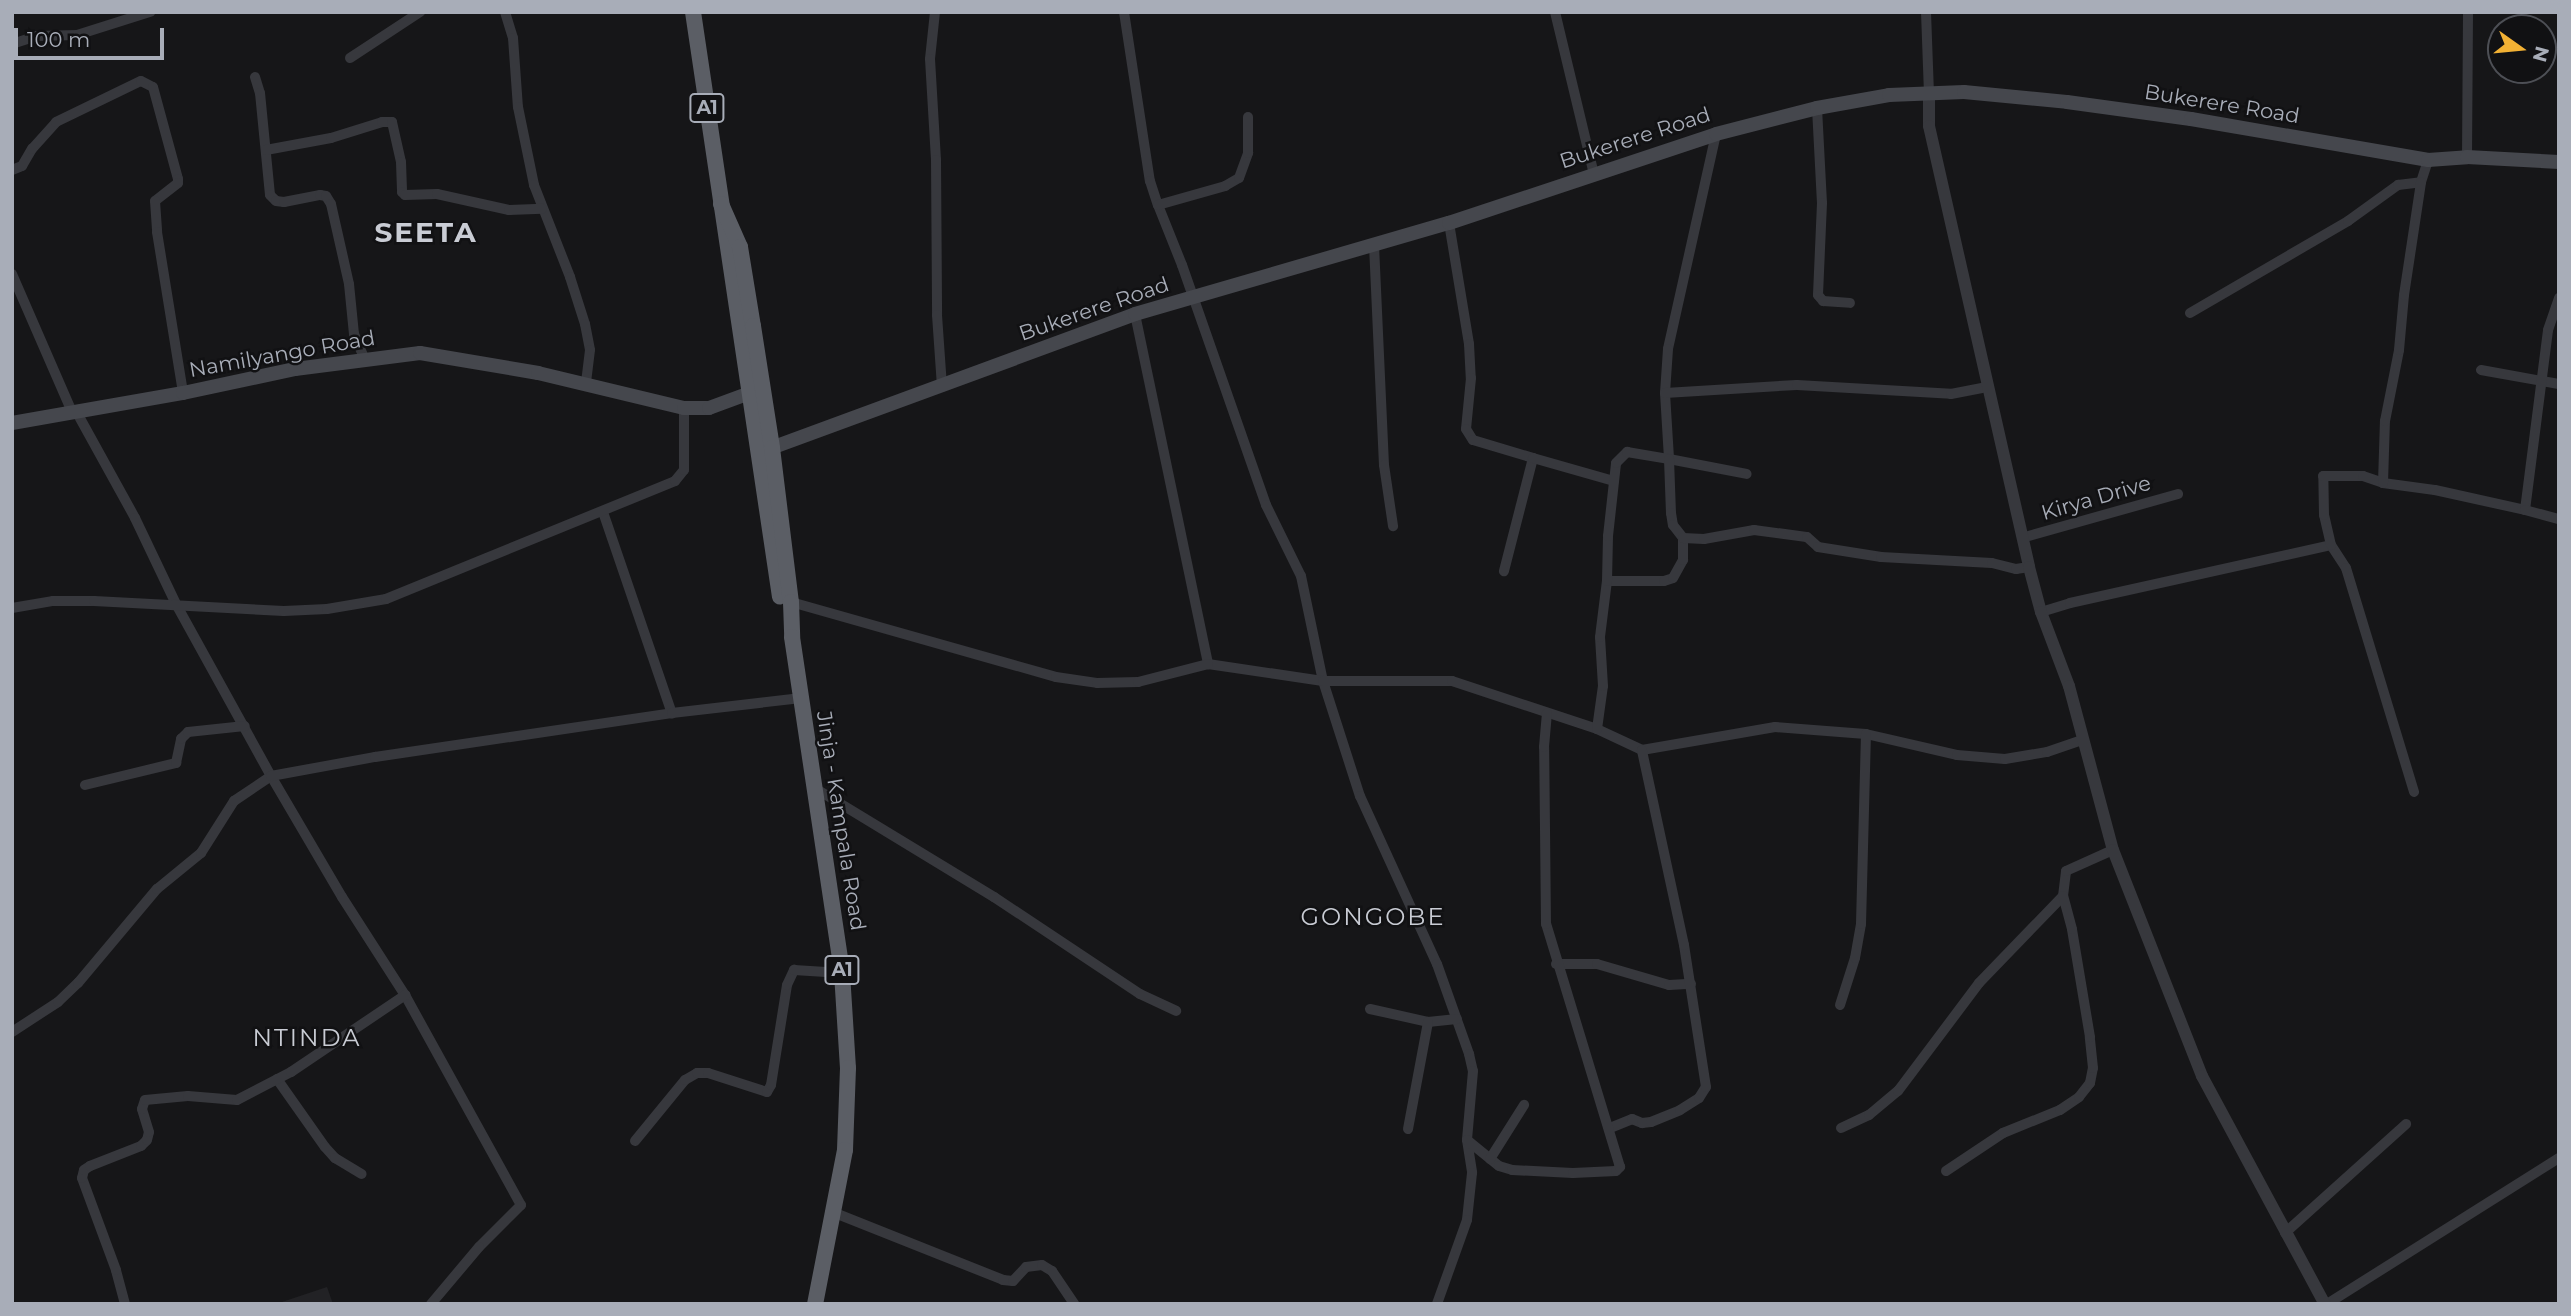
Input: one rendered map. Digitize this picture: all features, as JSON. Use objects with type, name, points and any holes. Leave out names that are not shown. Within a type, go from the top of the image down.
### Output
[{"type":"highway","name":"Jinja - Kampala Road","points":[[693,12],[721,204],[791,602],[792,636],[842,973],[848,1068],[845,1150],[835,1213],[815,1304]]},
{"type":"highway","name":"Jinja - Kampala Road","points":[[765,450],[776,578],[792,636]]},
{"type":"main road","name":"Bukerere Road","points":[[765,450],[1135,314],[1449,223],[1716,134],[1817,108],[1889,95],[1976,93],[2163,115],[2428,160],[2467,157],[2559,162]]},
{"type":"main road","name":"Namilyango Road","points":[[12,423],[183,393],[295,369],[364,358],[420,354],[446,356],[586,383],[684,408],[709,408],[756,391]]},
{"type":"street","points":[[12,44],[36,36],[77,36],[150,12]]},
{"type":"street","points":[[350,58],[420,12]]},
{"type":"street","points":[[505,12],[513,38],[518,107],[526,149],[542,209],[570,277],[585,324],[590,350],[586,383]]},
{"type":"street","points":[[935,12],[930,59],[936,160],[937,315],[942,387]]},
{"type":"street","points":[[1124,12],[1150,181],[1266,505],[1301,576],[1323,681],[1360,796],[1437,964],[1473,1072],[1467,1140],[1472,1173],[1467,1220],[1437,1304]]},
{"type":"street","points":[[1555,12],[1594,174]]},
{"type":"street","points":[[1926,12],[1929,126],[2041,612],[2069,686],[2113,850],[2202,1076],[2285,1233],[2326,1304],[2559,1158]]},
{"type":"street","points":[[2467,157],[2468,12]]},
{"type":"street","points":[[255,77],[270,195],[276,201],[320,195],[326,196],[331,204],[349,284],[354,334],[364,358]]},
{"type":"street","points":[[12,170],[22,166],[32,149],[56,122],[141,81],[153,87],[178,179],[156,201],[157,232],[183,393]]},
{"type":"street","points":[[1817,108],[1822,203],[1818,295],[1823,301],[1850,303]]},
{"type":"street","points":[[1158,205],[1225,186],[1239,178],[1248,153],[1248,117]]},
{"type":"street","points":[[266,150],[331,138],[382,122],[392,122],[401,162],[402,192],[405,195],[438,194],[509,210],[542,209]]},
{"type":"street","points":[[1607,581],[1664,581],[1673,578],[1683,560],[1683,538],[1673,525],[1671,513],[1665,393],[1668,349],[1716,134]]},
{"type":"street","points":[[2383,483],[2385,421],[2399,351],[2404,295],[2421,181],[2428,160]]},
{"type":"street","points":[[2190,313],[2348,221],[2398,185],[2421,181]]},
{"type":"street","points":[[1449,223],[1469,344],[1471,378],[1466,429],[1473,440],[1614,481]]},
{"type":"street","points":[[1374,245],[1384,455],[1393,526]]},
{"type":"street","points":[[12,274],[74,411],[141,528],[176,604],[271,776],[342,897],[405,995],[521,1205],[479,1247],[431,1304]]},
{"type":"street","points":[[2525,510],[2548,330],[2559,298]]},
{"type":"street","points":[[1135,314],[1208,664]]},
{"type":"street","points":[[2481,370],[2559,384]]},
{"type":"street","points":[[1665,393],[1797,385],[1951,394],[1988,387]]},
{"type":"street","points":[[12,608],[53,601],[176,604],[284,611],[327,609],[375,602],[663,487],[680,476],[685,457],[684,408]]},
{"type":"street","points":[[1597,729],[1603,686],[1600,637],[1607,581],[1608,536],[1616,463],[1620,455],[1627,452],[1747,474]]},
{"type":"street","points":[[1504,570],[1533,458]]},
{"type":"street","points":[[2414,792],[2346,568],[2331,545],[2324,515],[2323,476],[2363,476],[2383,483],[2435,490],[2559,519]]},
{"type":"street","name":"Kirya Drive","points":[[2025,537],[2178,494]]},
{"type":"street","points":[[603,512],[672,713]]},
{"type":"street","points":[[1683,538],[1704,539],[1740,530],[1754,530],[1807,537],[1818,547],[1881,557],[1992,563],[2016,569],[2029,567]]},
{"type":"street","points":[[2041,612],[2083,599],[2331,545]]},
{"type":"street","points":[[791,602],[1056,677],[1097,683],[1138,682],[1208,664],[1323,681],[1452,681],[1597,729],[1642,750],[1775,727],[1866,734],[1957,755],[2005,759],[2047,752],[2082,740]]},
{"type":"street","points":[[12,1032],[58,1002],[78,983],[157,889],[201,853],[234,801],[271,776],[375,757],[672,713],[801,698]]},
{"type":"street","points":[[1467,1140],[1499,1166],[1512,1170],[1616,1171],[1619,1164],[1610,1128],[1590,1078],[1546,924],[1544,747],[1547,713]]},
{"type":"street","points":[[85,785],[176,763],[181,739],[188,732],[245,726]]},
{"type":"street","points":[[1840,1005],[1855,958],[1861,925],[1866,734]]},
{"type":"street","points":[[1610,1128],[1632,1119],[1642,1123],[1651,1122],[1680,1110],[1704,1093],[1705,1078],[1691,984],[1642,750]]},
{"type":"street","points":[[813,787],[994,897],[1140,995],[1176,1011]]},
{"type":"street","points":[[1946,1171],[2003,1133],[2060,1110],[2079,1097],[2090,1083],[2093,1069],[2090,1037],[2072,929],[2063,896],[2064,878],[2070,867],[2113,850]]},
{"type":"street","points":[[1841,1128],[1869,1115],[1898,1091],[1979,983],[2063,896]]},
{"type":"street","points":[[1556,964],[1597,964],[1669,985],[1691,984]]},
{"type":"street","points":[[635,1141],[685,1080],[697,1073],[708,1073],[767,1092],[771,1085],[787,985],[794,970],[842,973]]},
{"type":"street","points":[[125,1304],[116,1270],[84,1187],[84,1170],[141,1146],[149,1132],[142,1109],[145,1100],[188,1096],[229,1101],[277,1079],[370,1021],[405,995]]},
{"type":"street","points":[[1370,1009],[1428,1022],[1457,1019]]},
{"type":"street","points":[[1408,1129],[1428,1022]]},
{"type":"street","points":[[277,1079],[324,1147],[335,1158],[362,1174]]},
{"type":"street","points":[[1490,1159],[1524,1105]]},
{"type":"street","points":[[2285,1233],[2406,1124]]},
{"type":"street","points":[[835,1213],[1003,1280],[1013,1281],[1026,1267],[1042,1265],[1052,1271],[1073,1304]]},
{"type":"shaded area","points":[[327,1287],[333,1304],[276,1304]]},
{"type":"district","name":"SEETA","points":[[426,232]]},
{"type":"district","name":"GONGOBE","points":[[1373,917]]},
{"type":"district","name":"NTINDA","points":[[307,1038]]}]
